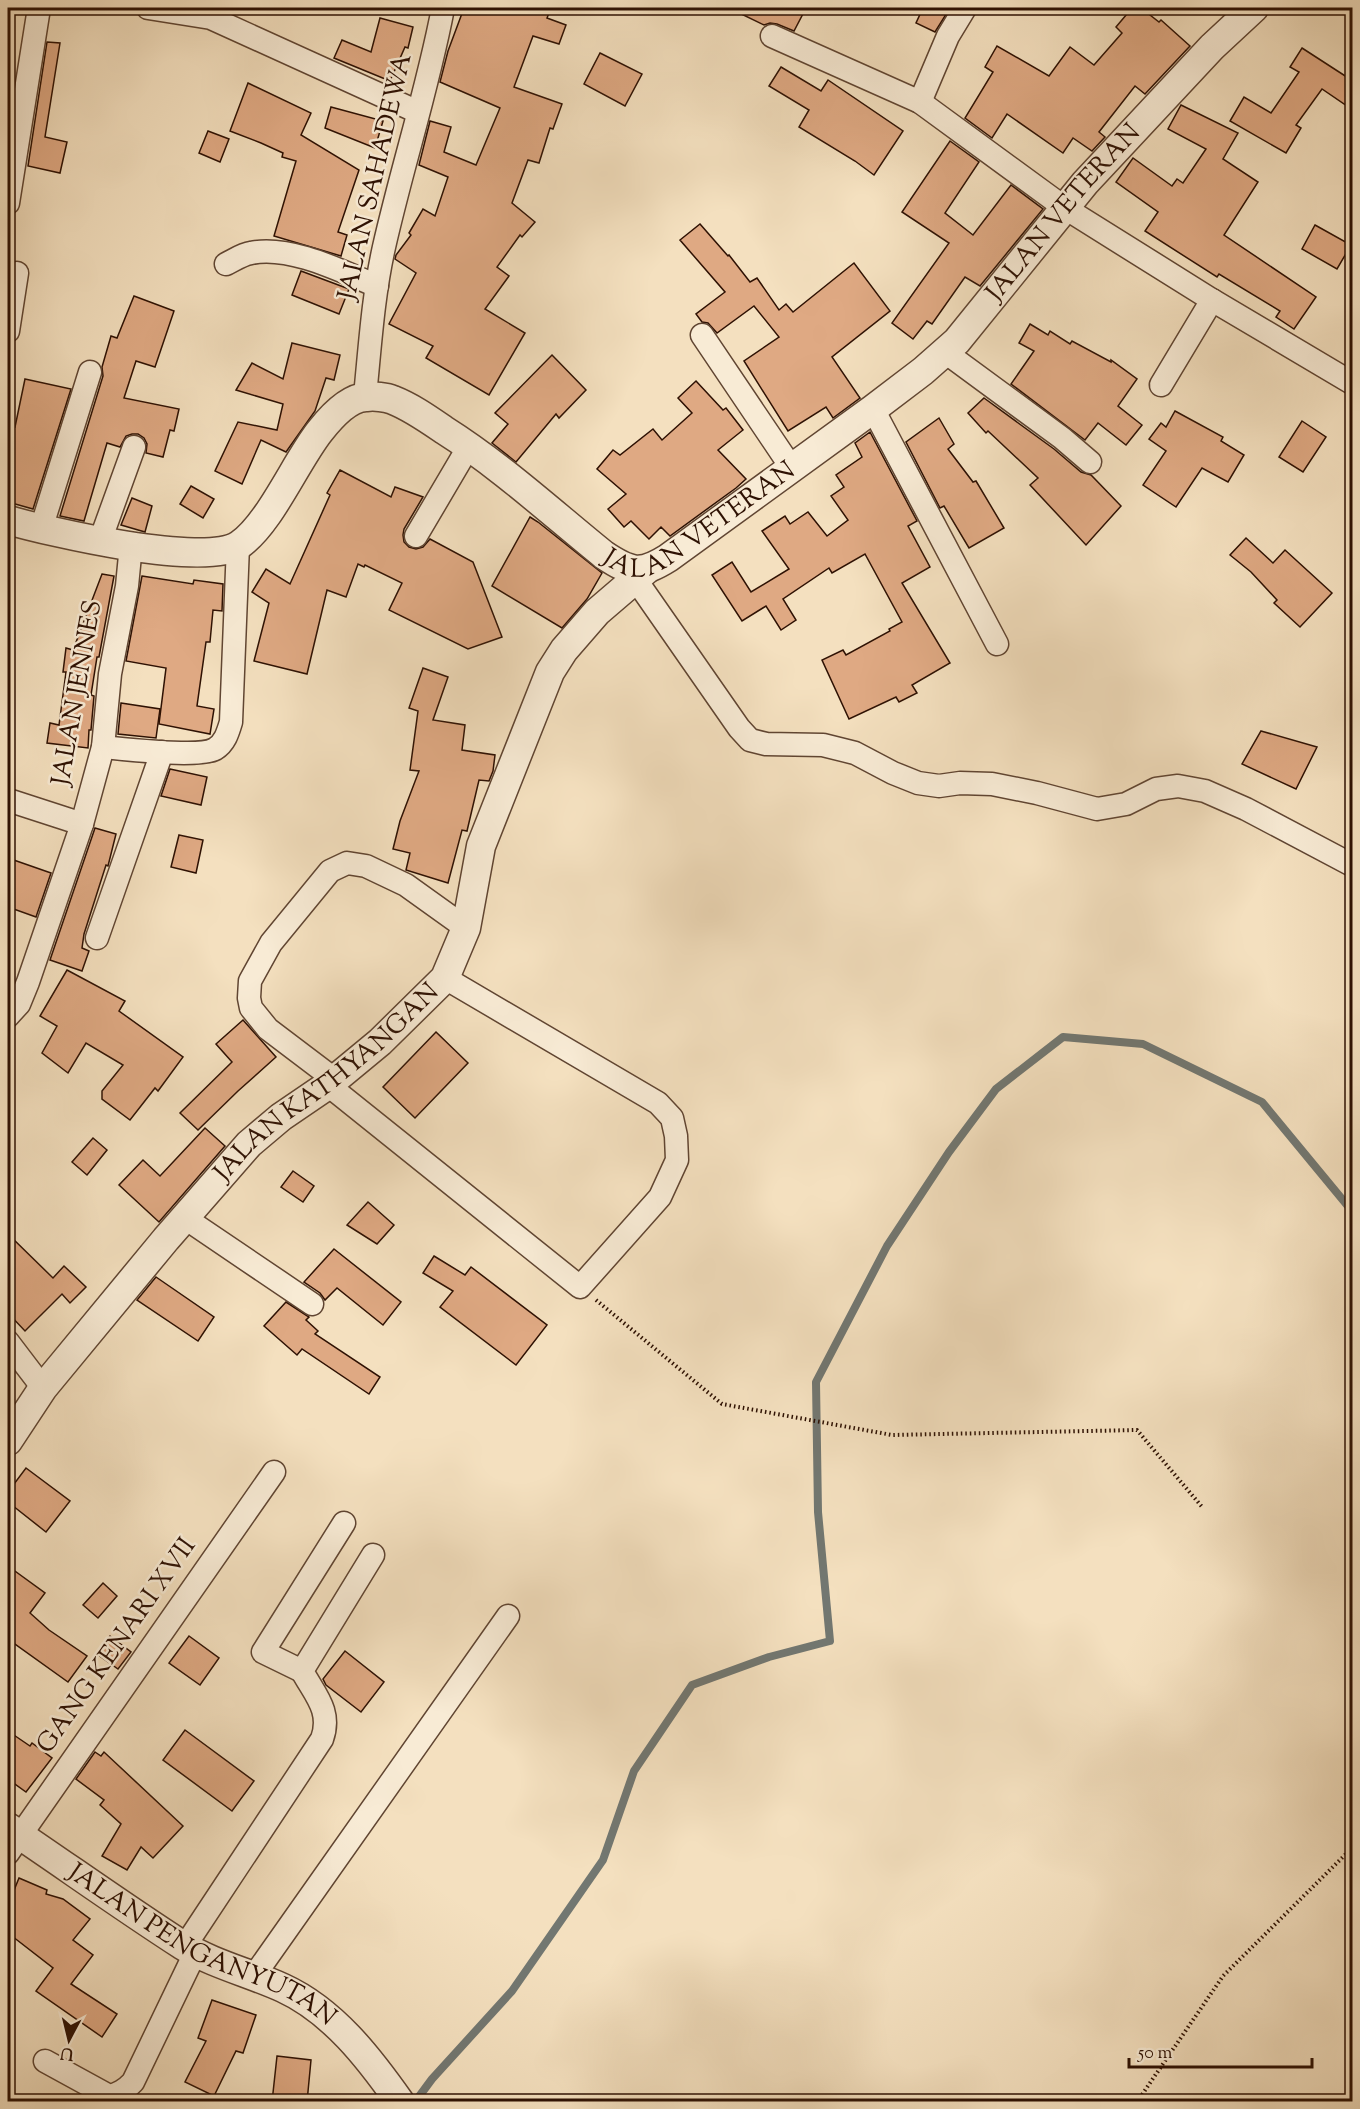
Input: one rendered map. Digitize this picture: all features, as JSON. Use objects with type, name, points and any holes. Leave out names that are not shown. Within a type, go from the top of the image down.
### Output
[{"type":"street","points":[[8,203],[39,8]]},
{"type":"street","points":[[148,8],[211,18],[418,112]]},
{"type":"street","name":"JALAN SAHADEWA","points":[[365,396],[377,286],[384,247],[435,48],[443,8]]},
{"type":"street","points":[[921,102],[948,36],[965,8]]},
{"type":"street","name":"JALAN VETERAN","points":[[365,396],[392,399],[469,446],[604,555],[620,566],[641,575],[668,558],[873,409],[957,341],[1085,183],[1182,78],[1254,8]]},
{"type":"street","points":[[772,36],[921,102],[1065,208],[1212,300],[1353,383]]},
{"type":"street","points":[[226,264],[249,253],[271,251],[333,267],[377,286]]},
{"type":"street","points":[[8,331],[17,273]]},
{"type":"street","points":[[1161,385],[1212,300]]},
{"type":"street","points":[[702,335],[791,467]]},
{"type":"street","points":[[945,352],[1062,438],[1090,462]]},
{"type":"street","points":[[41,529],[90,372]]},
{"type":"street","points":[[8,520],[100,541],[195,553],[216,551],[238,545],[261,521],[320,432],[343,407],[365,396]]},
{"type":"street","points":[[873,409],[997,644]]},
{"type":"street","points":[[416,536],[469,446]]},
{"type":"street","points":[[100,541],[134,447]]},
{"type":"street","name":"JALAN JENNES","points":[[11,1006],[28,982],[82,824],[103,747],[110,674],[127,586],[131,545]]},
{"type":"street","points":[[103,747],[162,752],[208,752],[217,748],[225,738],[231,722],[238,545]]},
{"type":"street","points":[[641,575],[739,728],[750,740],[766,744],[823,745],[855,753],[918,783],[939,786],[960,783],[992,784],[1097,809],[1126,804],[1156,789],[1178,786],[1205,791],[1246,809],[1353,865]]},
{"type":"street","name":"JALAN KATHYANGAN","points":[[8,1441],[43,1388],[185,1218],[257,1136],[300,1102],[331,1082],[402,1022],[445,978],[466,928],[481,846],[550,672],[570,643],[597,612],[641,575]]},
{"type":"street","points":[[97,938],[162,752]]},
{"type":"street","points":[[8,800],[82,824]]},
{"type":"street","points":[[445,978],[658,1103],[672,1118],[678,1160],[660,1197],[580,1287],[268,1029],[251,1008],[250,981],[271,942],[330,871],[347,863],[366,866],[406,885],[466,928]]},
{"type":"street","points":[[185,1218],[312,1304]]},
{"type":"street","points":[[8,1342],[43,1388]]},
{"type":"street","name":"GANG KENARI XVII","points":[[12,1838],[274,1472]]},
{"type":"street","points":[[45,2061],[109,2096],[118,2094],[133,2082],[190,1949],[322,1739],[326,1727],[326,1716],[302,1671],[263,1652],[344,1523]]},
{"type":"street","points":[[302,1671],[373,1555]]},
{"type":"street","points":[[254,1976],[508,1616]]},
{"type":"street","name":"JALAN PENGANYUTAN","points":[[12,1838],[190,1949],[283,1988],[309,2002],[330,2018],[392,2090]]},
{"type":"path","points":[[580,1287],[722,1404],[892,1435],[1137,1430],[1203,1508]]},
{"type":"path","points":[[1137,2102],[1223,1976],[1353,1848]]},
{"type":"building","points":[[464,8],[551,8],[547,18],[566,25],[559,44],[533,36],[514,87],[562,104],[553,129],[550,128],[539,163],[528,160],[512,203],[535,222],[522,237],[520,235],[497,267],[509,276],[485,309],[525,333],[489,395],[426,358],[433,346],[389,324],[416,273],[395,259],[396,255],[411,235],[409,233],[423,209],[435,216],[448,177],[419,165],[430,121],[451,127],[444,152],[476,165],[500,108],[440,82],[448,51]]},
{"type":"building","points":[[729,8],[806,8],[794,31],[777,24],[764,25]]},
{"type":"building","points":[[923,8],[950,8],[935,32],[916,23]]},
{"type":"building","points":[[1132,8],[1141,8],[1159,22],[1161,20],[1190,46],[1145,94],[1135,86],[1099,132],[1105,137],[1092,151],[1073,138],[1063,153],[1007,114],[992,138],[965,118],[993,72],[985,67],[997,46],[1049,76],[1070,47],[1094,65],[1122,33],[1116,27]]},
{"type":"building","points":[[380,18],[413,27],[408,48],[405,47],[390,81],[334,58],[342,40],[371,52]]},
{"type":"building","points":[[47,42],[60,43],[45,137],[67,142],[60,173],[28,166]]},
{"type":"building","points":[[1302,48],[1353,81],[1353,110],[1322,89],[1296,125],[1301,128],[1286,153],[1230,121],[1244,97],[1271,113],[1299,72],[1290,67]]},
{"type":"building","points":[[600,53],[642,74],[625,106],[584,84]]},
{"type":"building","points":[[781,67],[821,91],[828,80],[903,131],[874,175],[799,127],[809,110],[769,86]]},
{"type":"building","points":[[248,83],[311,113],[301,135],[359,170],[338,232],[347,235],[341,256],[274,236],[296,161],[282,157],[283,153],[230,131]]},
{"type":"building","points":[[1181,105],[1238,133],[1223,159],[1258,182],[1224,235],[1316,297],[1294,329],[1276,317],[1280,311],[1219,274],[1217,277],[1145,231],[1158,212],[1116,182],[1133,158],[1172,186],[1177,179],[1183,183],[1206,149],[1168,129]]},
{"type":"building","points":[[331,107],[383,121],[375,148],[325,128]]},
{"type":"building","points":[[208,131],[229,139],[220,162],[199,153]]},
{"type":"building","points":[[950,141],[979,162],[945,213],[973,235],[1011,185],[1043,209],[980,286],[965,277],[932,324],[927,321],[913,339],[892,323],[949,243],[902,212]]},
{"type":"building","points":[[700,224],[750,282],[757,278],[779,310],[786,304],[793,312],[854,263],[890,311],[832,357],[860,398],[833,418],[826,407],[788,431],[744,361],[779,337],[754,306],[717,333],[708,323],[702,322],[696,314],[725,292],[680,240]]},
{"type":"building","points":[[1315,225],[1351,245],[1337,269],[1302,249]]},
{"type":"building","points":[[301,271],[349,289],[339,314],[292,295]]},
{"type":"building","points":[[134,296],[174,311],[155,367],[136,361],[124,398],[179,409],[174,431],[170,430],[163,457],[146,453],[147,444],[138,434],[126,436],[120,447],[107,443],[84,521],[60,516],[103,376],[102,367],[111,336],[117,338]]},
{"type":"building","points":[[1030,324],[1048,335],[1050,331],[1070,344],[1072,341],[1111,362],[1111,360],[1137,379],[1118,406],[1142,425],[1126,445],[1098,423],[1085,440],[1011,384],[1034,351],[1019,343]]},
{"type":"building","points":[[292,343],[340,355],[334,380],[326,378],[315,411],[286,452],[261,440],[242,484],[215,471],[238,422],[277,430],[283,404],[236,390],[252,363],[283,379]]},
{"type":"building","points":[[552,355],[586,390],[559,418],[556,414],[516,462],[492,443],[508,424],[495,413]]},
{"type":"building","points":[[25,379],[71,389],[33,509],[8,502],[8,425],[15,427]]},
{"type":"building","points":[[696,381],[723,410],[726,408],[743,430],[718,450],[746,479],[670,536],[661,527],[649,539],[631,521],[624,527],[608,509],[626,494],[597,469],[613,450],[620,455],[653,429],[662,440],[692,413],[678,398]]},
{"type":"building","points":[[984,398],[1054,449],[1081,472],[1091,475],[1121,506],[1086,545],[1030,485],[1038,478],[988,431],[986,433],[968,413]]},
{"type":"building","points":[[1175,411],[1223,437],[1221,441],[1244,455],[1228,482],[1202,468],[1176,507],[1143,485],[1166,451],[1149,439],[1161,423],[1166,427]]},
{"type":"building","points":[[939,418],[954,444],[948,449],[973,482],[976,481],[1004,528],[969,548],[944,506],[940,508],[906,442]]},
{"type":"building","points":[[1302,421],[1326,437],[1303,472],[1279,457]]},
{"type":"building","points":[[870,432],[917,521],[908,526],[930,567],[902,583],[950,663],[912,685],[917,693],[899,702],[896,697],[849,719],[822,660],[843,650],[846,655],[902,622],[865,554],[832,573],[829,568],[783,599],[796,620],[781,630],[766,606],[742,621],[712,575],[732,562],[751,592],[789,569],[762,531],[785,516],[790,524],[808,512],[827,536],[848,520],[831,496],[844,487],[836,475],[862,457],[855,443]]},
{"type":"building","points":[[340,470],[391,497],[395,487],[423,497],[404,529],[404,542],[416,549],[423,547],[430,539],[473,562],[502,637],[468,649],[389,610],[402,583],[365,565],[364,567],[358,564],[346,597],[327,590],[307,674],[254,661],[269,603],[252,592],[266,569],[290,584],[330,495],[327,493]]},
{"type":"building","points":[[191,486],[214,499],[203,518],[180,504]]},
{"type":"building","points":[[132,498],[152,506],[145,532],[121,525]]},
{"type":"building","points":[[530,517],[602,573],[587,599],[562,628],[492,586]]},
{"type":"building","points":[[1246,538],[1273,563],[1285,550],[1332,593],[1300,627],[1274,603],[1277,600],[1251,572],[1230,555]]},
{"type":"building","points":[[102,574],[114,576],[91,695],[94,696],[88,748],[47,743],[50,723],[59,725],[66,672],[63,672],[66,648],[73,650]]},
{"type":"building","points":[[142,576],[193,584],[194,580],[223,584],[222,611],[213,610],[210,642],[206,642],[197,706],[214,709],[210,734],[159,724],[166,668],[126,661]]},
{"type":"building","points":[[423,668],[448,677],[433,720],[465,725],[462,750],[495,755],[489,781],[479,780],[467,831],[462,830],[448,883],[406,870],[410,853],[393,849],[400,821],[419,771],[410,770],[418,711],[409,708]]},
{"type":"building","points":[[121,703],[160,709],[156,738],[118,734]]},
{"type":"building","points":[[1261,731],[1317,747],[1296,789],[1242,764]]},
{"type":"building","points":[[170,769],[207,777],[201,805],[161,796]]},
{"type":"building","points":[[95,828],[116,834],[108,866],[106,865],[84,934],[82,948],[89,951],[82,971],[50,960]]},
{"type":"building","points":[[179,835],[203,840],[196,873],[171,867]]},
{"type":"building","points":[[8,858],[51,873],[36,917],[8,907]]},
{"type":"building","points":[[67,970],[125,1001],[119,1011],[183,1057],[158,1091],[155,1088],[130,1120],[102,1099],[102,1091],[123,1065],[86,1043],[68,1073],[42,1053],[57,1026],[40,1016]]},
{"type":"building","points":[[243,1020],[276,1057],[198,1130],[180,1113],[232,1062],[216,1044]]},
{"type":"building","points":[[436,1032],[468,1063],[415,1118],[383,1087]]},
{"type":"building","points":[[205,1128],[225,1146],[159,1222],[119,1185],[143,1160],[160,1176]]},
{"type":"building","points":[[93,1138],[107,1150],[87,1175],[72,1162]]},
{"type":"building","points":[[293,1171],[314,1186],[303,1202],[281,1187]]},
{"type":"building","points":[[368,1202],[394,1225],[377,1244],[347,1225]]},
{"type":"building","points":[[8,1234],[53,1278],[64,1266],[86,1287],[70,1303],[62,1294],[25,1331],[8,1313]]},
{"type":"building","points":[[334,1249],[401,1302],[383,1325],[337,1288],[325,1300],[320,1293],[304,1282]]},
{"type":"building","points":[[434,1256],[465,1275],[471,1267],[547,1325],[516,1365],[440,1307],[453,1291],[423,1273]]},
{"type":"building","points":[[156,1277],[214,1317],[198,1341],[137,1300]]},
{"type":"building","points":[[286,1302],[309,1317],[306,1320],[318,1331],[315,1334],[380,1377],[369,1394],[302,1349],[297,1355],[264,1326]]},
{"type":"building","points":[[26,1468],[70,1501],[46,1532],[8,1502],[8,1492]]},
{"type":"building","points":[[8,1566],[45,1593],[30,1613],[49,1630],[87,1656],[68,1682],[8,1639]]},
{"type":"building","points":[[103,1583],[117,1596],[98,1618],[83,1605]]},
{"type":"building","points":[[110,1636],[131,1652],[118,1669],[97,1654]]},
{"type":"building","points":[[189,1636],[219,1658],[200,1685],[169,1663]]},
{"type":"building","points":[[345,1651],[384,1682],[361,1712],[326,1685],[323,1679]]},
{"type":"building","points":[[185,1730],[254,1781],[232,1811],[163,1760]]},
{"type":"building","points":[[8,1731],[30,1746],[32,1743],[52,1758],[26,1792],[8,1779]]},
{"type":"building","points":[[95,1752],[101,1756],[104,1752],[183,1826],[153,1858],[141,1847],[127,1870],[102,1856],[121,1824],[100,1805],[104,1800],[76,1779]]},
{"type":"building","points":[[19,1878],[47,1890],[46,1894],[63,1899],[90,1919],[73,1940],[93,1955],[71,1984],[117,2014],[102,2037],[36,1991],[53,1968],[8,1933],[8,1905]]},
{"type":"building","points":[[212,2000],[256,2015],[243,2053],[236,2051],[214,2096],[185,2082],[206,2041],[198,2038]]},
{"type":"building","points":[[277,2056],[311,2060],[307,2102],[272,2102]]},
{"type":"waterway","points":[[415,2102],[432,2079],[512,1991],[603,1860],[634,1771],[692,1685],[769,1657],[830,1641],[818,1512],[816,1382],[887,1246],[949,1152],[996,1089],[1063,1037],[1143,1044],[1262,1102],[1347,1205],[1352,1208]]}]
